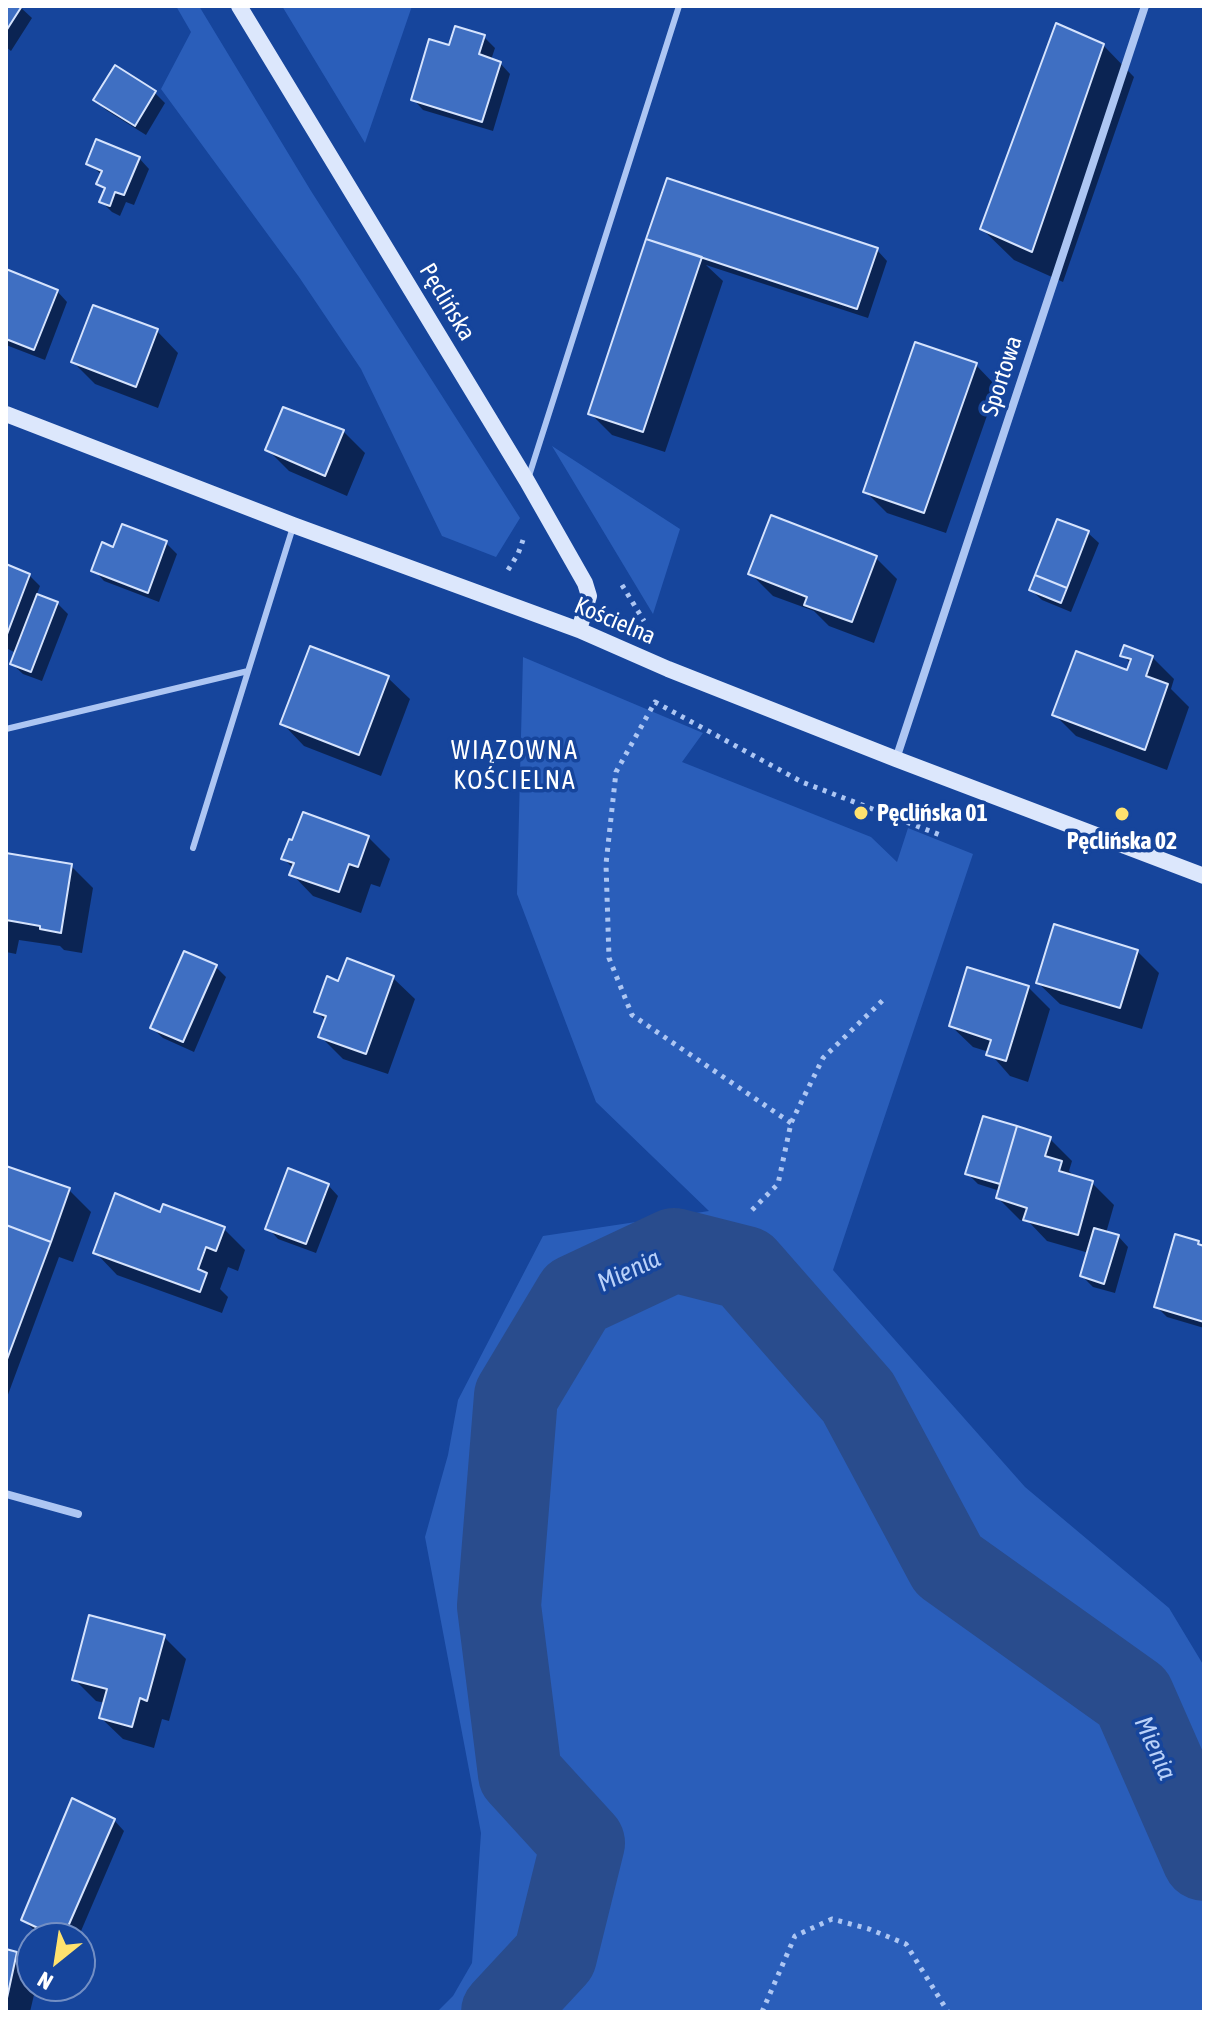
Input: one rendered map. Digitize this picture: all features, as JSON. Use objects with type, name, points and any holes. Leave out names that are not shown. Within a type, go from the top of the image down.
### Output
[{"type":"street","name":"Pęclińska","points":[[239,6],[527,481],[585,583],[589,596],[579,630]]},
{"type":"street","name":"Sportowa","points":[[896,759],[1145,6]]},
{"type":"street","name":"Kościelna","points":[[6,414],[293,525],[579,630],[668,669],[896,759],[1204,876]]},
{"type":"street","points":[[6,1494],[78,1514]]},
{"type":"lane","points":[[527,481],[679,6]]},
{"type":"lane","points":[[193,848],[293,525]]},
{"type":"lane","points":[[6,729],[248,671]]},
{"type":"path","points":[[791,1123],[632,1015],[609,958],[606,864],[616,772],[655,702],[802,782],[943,836]]},
{"type":"path","points":[[752,1210],[778,1184],[791,1123],[823,1058],[883,1000]]},
{"type":"path","points":[[762,2012],[795,1936],[832,1919],[906,1944],[948,2012]]},
{"type":"shaded area","points":[[176,6],[199,6],[311,191],[520,518],[496,557],[442,536],[361,369],[299,277],[161,89],[191,32]]},
{"type":"shaded area","points":[[282,6],[412,6],[365,143]]},
{"type":"shaded area","points":[[552,446],[680,529],[653,614]]},
{"type":"shaded area","points":[[523,657],[703,733],[682,762],[871,837],[897,862],[908,828],[973,854],[833,1270],[1025,1487],[1169,1608],[1204,1666],[1204,2012],[437,2012],[453,1996],[472,1963],[481,1833],[425,1537],[448,1455],[458,1400],[543,1236],[709,1211],[596,1102],[517,894]]},
{"type":"building","points":[[6,6],[22,6],[6,31]]},
{"type":"building","points":[[1056,23],[1104,44],[1032,252],[980,229]]},
{"type":"building","points":[[455,26],[485,35],[479,54],[501,62],[482,122],[411,100],[429,39],[449,45]]},
{"type":"building","points":[[115,65],[156,91],[135,126],[93,100]]},
{"type":"building","points":[[96,139],[140,157],[124,195],[115,192],[110,206],[99,202],[105,188],[96,184],[102,171],[86,164]]},
{"type":"building","points":[[667,178],[878,248],[857,309],[646,239]]},
{"type":"building","points":[[646,239],[702,257],[643,432],[588,414]]},
{"type":"building","points":[[6,269],[58,290],[34,350],[6,339]]},
{"type":"building","points":[[93,305],[158,329],[136,387],[71,362]]},
{"type":"building","points":[[915,342],[977,363],[924,513],[863,492]]},
{"type":"building","points":[[283,407],[344,430],[325,476],[265,450]]},
{"type":"building","points":[[771,515],[877,556],[852,622],[804,605],[807,597],[748,574]]},
{"type":"building","points":[[1057,519],[1089,531],[1067,588],[1035,575]]},
{"type":"building","points":[[122,524],[167,541],[148,593],[91,571],[102,542],[113,547]]},
{"type":"building","points":[[6,564],[30,574],[6,637]]},
{"type":"building","points":[[1035,575],[1067,588],[1061,603],[1029,590]]},
{"type":"building","points":[[37,594],[58,602],[31,672],[10,664]]},
{"type":"building","points":[[1124,645],[1153,656],[1146,676],[1168,684],[1145,750],[1052,715],[1076,651],[1127,670],[1131,659],[1120,656]]},
{"type":"building","points":[[310,646],[389,676],[359,755],[280,724]]},
{"type":"building","points":[[303,812],[369,836],[358,867],[349,864],[339,892],[289,875],[294,863],[281,859]]},
{"type":"building","points":[[6,853],[72,864],[61,933],[6,920]]},
{"type":"building","points":[[1054,924],[1138,950],[1120,1008],[1036,983]]},
{"type":"building","points":[[184,951],[217,965],[183,1042],[150,1028]]},
{"type":"building","points":[[347,958],[394,976],[366,1054],[318,1037],[326,1016],[314,1012],[327,976],[338,981]]},
{"type":"building","points":[[967,967],[1029,986],[1006,1061],[986,1055],[991,1040],[949,1026]]},
{"type":"building","points":[[983,1116],[1017,1126],[1000,1184],[965,1174]]},
{"type":"building","points":[[1017,1126],[1051,1137],[1045,1156],[1062,1161],[1059,1171],[1093,1181],[1078,1235],[1023,1220],[1027,1208],[996,1198]]},
{"type":"building","points":[[6,1166],[70,1188],[51,1242],[6,1225]]},
{"type":"building","points":[[288,1168],[329,1184],[306,1244],[265,1229]]},
{"type":"building","points":[[115,1193],[160,1212],[163,1204],[225,1227],[216,1251],[206,1247],[198,1269],[207,1273],[200,1292],[93,1253]]},
{"type":"building","points":[[6,1225],[51,1242],[6,1362]]},
{"type":"building","points":[[1094,1228],[1119,1235],[1104,1284],[1080,1276]]},
{"type":"building","points":[[1175,1234],[1199,1241],[1198,1244],[1204,1246],[1204,1322],[1154,1307]]},
{"type":"building","points":[[89,1615],[165,1635],[147,1701],[140,1698],[132,1727],[99,1718],[107,1689],[72,1680]]},
{"type":"building","points":[[72,1798],[115,1819],[70,1922],[21,1920]]},
{"type":"building","points":[[6,1949],[16,1952],[16,1957],[6,1997]]},
{"type":"waterway","name":"Mienia","points":[[503,2012],[555,1956],[583,1843],[520,1774],[499,1606],[516,1396],[576,1296],[674,1250],[745,1268],[858,1397],[948,1565],[1133,1697],[1204,1859]]},
{"type":"place","name":"Pęclińska 01","points":[[861,813]]},
{"type":"place","name":"Pęclińska 02","points":[[1122,814]]},
{"type":"district","name":"WIĄZOWNA KOŚCIELNA","points":[[515,766]]}]
